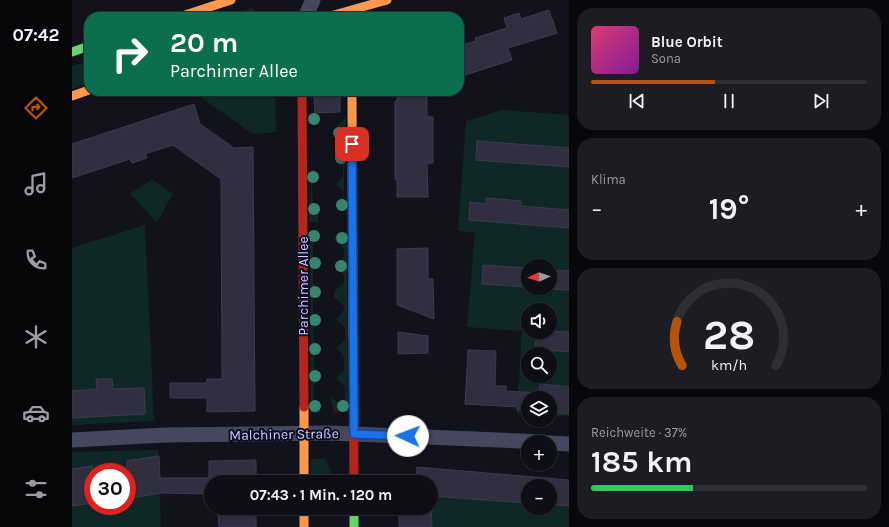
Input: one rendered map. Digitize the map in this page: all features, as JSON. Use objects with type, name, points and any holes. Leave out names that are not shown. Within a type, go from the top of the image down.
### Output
[{"type":"street","points":[[194,12],[231,0]]},
{"type":"street","points":[[307,12],[313,0]]},
{"type":"street","points":[[349,9],[387,0]]},
{"type":"street","points":[[72,52],[84,48]]},
{"type":"street","points":[[72,96],[84,92]]},
{"type":"street","name":"Parchimer Allee","points":[[302,96],[304,475]]},
{"type":"street","points":[[352,96],[354,475]]},
{"type":"street","name":"Malchiner Straße","points":[[72,440],[164,435],[354,434],[521,441]]},
{"type":"street","points":[[557,443],[569,444]]},
{"type":"street","points":[[304,515],[304,527]]},
{"type":"street","points":[[354,515],[354,527]]},
{"type":"green space","points":[[253,8],[253,12],[240,12]]},
{"type":"green space","points":[[84,62],[84,85],[72,89],[72,66]]},
{"type":"green space","points":[[202,96],[275,96],[276,132],[253,134],[203,99]]},
{"type":"green space","points":[[502,110],[569,115],[569,416],[557,416],[557,391],[521,391],[521,414],[517,414],[521,348],[521,383],[557,383],[557,347],[521,347],[522,339],[557,339],[557,303],[521,303],[521,331],[467,327],[475,233],[458,231],[466,121]]},
{"type":"green space","points":[[346,117],[343,212],[336,204],[343,196],[343,191],[336,184],[343,176],[343,166],[335,159],[335,128]]},
{"type":"green space","points":[[312,169],[318,174],[318,179],[312,183],[313,202],[318,207],[318,222],[309,222]]},
{"type":"green space","points":[[152,179],[173,194],[157,222],[130,194]]},
{"type":"green space","points":[[145,225],[154,421],[72,425],[72,248]]},
{"type":"green space","points":[[310,230],[318,230],[318,238],[313,241],[313,256],[318,261],[318,264],[313,270],[313,284],[319,290],[319,293],[313,298],[313,313],[319,319],[319,322],[313,327],[314,342],[319,347],[319,352],[314,356],[314,370],[319,375],[319,379],[314,385],[314,398],[320,406],[320,413],[311,413]]},
{"type":"green space","points":[[341,232],[347,232],[348,412],[334,412],[330,396],[340,404],[345,398],[345,387],[336,378],[344,370],[344,357],[337,348],[345,339],[345,327],[336,319],[344,311],[344,306],[334,297],[334,292],[344,282],[344,275],[335,266],[344,257],[344,248],[334,239]]},
{"type":"green space","points":[[158,450],[161,527],[72,527],[72,452]]},
{"type":"green space","points":[[311,459],[325,459],[331,475],[311,475]]},
{"type":"green space","points":[[438,496],[521,502],[521,515],[557,515],[557,505],[569,506],[569,527],[432,527],[432,515],[438,515]]},
{"type":"building","points":[[549,10],[557,33],[508,48],[512,60],[464,75],[464,45],[476,41],[475,38],[507,28],[504,18],[519,13],[521,19]]},
{"type":"building","points":[[314,96],[340,96],[340,112],[315,113]]},
{"type":"building","points":[[397,96],[427,96],[427,117],[433,117],[433,163],[427,163],[428,197],[397,197],[397,180],[395,179],[395,101],[397,101]]},
{"type":"building","points":[[194,104],[200,124],[234,148],[253,147],[255,411],[207,412],[207,398],[170,398],[170,383],[207,383],[207,379],[222,379],[221,179],[173,145],[145,154],[147,158],[132,163],[130,159],[72,178],[72,144]]},
{"type":"building","points":[[477,141],[569,148],[569,167],[476,160]]},
{"type":"building","points":[[486,198],[521,201],[521,206],[569,210],[569,228],[469,220],[470,202],[486,204]]},
{"type":"building","points":[[428,248],[428,279],[433,279],[434,319],[397,305],[397,249]]},
{"type":"building","points":[[483,265],[521,268],[521,287],[482,284]]},
{"type":"building","points":[[557,270],[569,271],[569,290],[557,289]]},
{"type":"building","points":[[557,331],[569,332],[569,352],[557,351],[557,347],[535,347],[536,339],[557,339]]},
{"type":"building","points":[[398,332],[428,336],[428,353],[398,354]]},
{"type":"building","points":[[468,350],[496,351],[495,386],[506,386],[506,391],[521,392],[521,410],[517,410],[517,407],[465,404]]},
{"type":"building","points":[[96,379],[112,379],[113,389],[144,388],[145,414],[72,418],[72,391],[97,389]]},
{"type":"building","points":[[540,384],[569,387],[569,414],[557,413],[557,391],[539,391]]},
{"type":"building","points":[[159,456],[160,478],[204,478],[204,494],[161,493],[136,497],[136,463],[127,463],[127,461]]},
{"type":"building","points":[[256,460],[256,475],[209,475],[209,461]]},
{"type":"building","points":[[84,467],[84,504],[72,506],[72,469]]},
{"type":"building","points":[[417,467],[569,480],[569,506],[557,505],[557,479],[521,479],[521,502],[438,497],[438,475],[416,475]]},
{"type":"building","points":[[218,515],[256,515],[256,527],[219,527]]},
{"type":"building","points":[[399,515],[432,515],[432,527],[399,527]]},
{"type":"traffic: fast","points":[[72,52],[84,48]]},
{"type":"traffic: fast","points":[[354,515],[354,527]]},
{"type":"traffic: slow","points":[[194,12],[231,0]]},
{"type":"traffic: slow","points":[[345,12],[387,0]]},
{"type":"traffic: slow","points":[[72,96],[84,92]]},
{"type":"traffic: slow","points":[[352,96],[353,338]]},
{"type":"traffic: slow","points":[[304,407],[304,475]]},
{"type":"traffic: slow","points":[[304,515],[304,527]]},
{"type":"traffic: jam","points":[[302,96],[304,407]]},
{"type":"traffic: jam","points":[[353,338],[354,475]]},
{"type":"route","points":[[352,144],[354,434],[408,436]]}]
